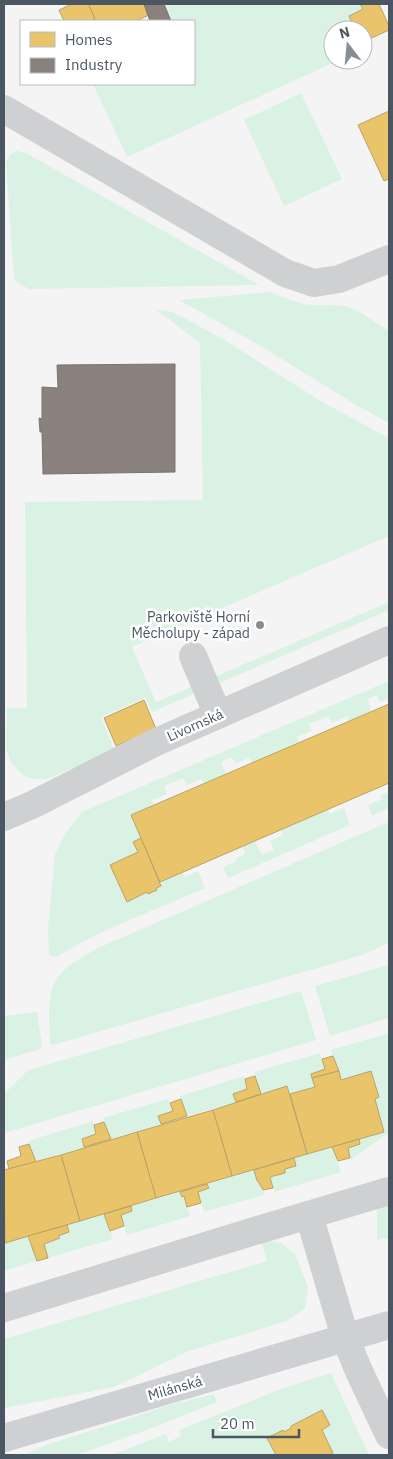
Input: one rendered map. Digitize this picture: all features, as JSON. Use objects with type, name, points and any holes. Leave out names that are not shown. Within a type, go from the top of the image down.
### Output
[{"type":"street","points":[[4,109],[284,273],[314,283],[339,279],[385,266]]},
{"type":"street","name":"Livornská","points":[[4,816],[32,805],[154,743],[389,640]]},
{"type":"street","points":[[193,656],[218,715]]},
{"type":"street","points":[[4,1308],[389,1191]]},
{"type":"street","points":[[309,1215],[345,1338],[358,1370],[389,1432]]},
{"type":"street","name":"Milánská","points":[[4,1438],[389,1325]]},
{"type":"green space","points":[[164,4],[360,4],[363,9],[349,16],[351,20],[323,20],[323,67],[127,157],[93,85],[195,85],[195,20],[171,20]]},
{"type":"green space","points":[[301,93],[342,179],[284,206],[244,120]]},
{"type":"green space","points":[[17,151],[26,153],[259,285],[29,289],[16,282],[14,277],[6,163],[10,154]]},
{"type":"green space","points":[[271,292],[302,303],[340,305],[355,310],[389,331],[389,423],[259,345],[179,300]]},
{"type":"green space","points":[[154,309],[172,312],[188,320],[226,341],[324,403],[389,438],[389,536],[132,647],[156,702],[389,602],[389,610],[152,712],[145,698],[101,717],[115,751],[47,779],[34,779],[24,776],[12,764],[6,749],[7,708],[27,708],[25,502],[203,500],[200,343]]},
{"type":"green space","points":[[389,681],[389,698],[380,702],[377,695],[368,699],[371,711],[349,721],[347,716],[332,723],[329,716],[309,724],[312,731],[297,737],[299,742],[252,763],[249,758],[235,764],[232,757],[221,762],[226,774],[204,783],[201,779],[187,785],[183,778],[164,786],[167,794],[152,800],[154,805],[131,815],[141,838],[134,842],[138,852],[110,865],[127,902],[147,892],[148,894],[157,890],[156,888],[161,886],[160,882],[183,872],[185,877],[198,871],[205,888],[111,928],[57,957],[49,954],[48,928],[55,854],[65,834],[82,812]]},
{"type":"green space","points":[[389,792],[389,808],[372,816],[368,805],[382,799],[380,795]]},
{"type":"green space","points":[[344,808],[350,825],[228,878],[223,867],[237,861],[236,858],[245,854],[243,846],[255,842],[262,855],[274,850],[270,841],[283,835],[281,830],[328,810],[330,814]]},
{"type":"green space","points":[[389,822],[389,943],[365,954],[53,1045],[50,1044],[50,997],[56,979],[75,962],[98,948]]},
{"type":"green space","points":[[389,965],[389,1018],[330,1036],[315,986]]},
{"type":"green space","points":[[301,991],[316,1040],[4,1133],[4,1094],[28,1070]]},
{"type":"green space","points":[[37,1012],[42,1045],[40,1049],[4,1060],[4,1016]]},
{"type":"green space","points":[[389,1033],[389,1132],[351,1160],[348,1148],[360,1144],[359,1139],[384,1132],[375,1099],[379,1097],[371,1071],[341,1080],[331,1050]]},
{"type":"green space","points":[[320,1053],[325,1069],[311,1074],[315,1087],[290,1094],[287,1086],[261,1094],[254,1072]]},
{"type":"green space","points":[[244,1076],[247,1089],[233,1094],[236,1102],[187,1116],[180,1096]]},
{"type":"green space","points":[[168,1099],[173,1111],[159,1116],[161,1124],[111,1139],[108,1131],[106,1131],[103,1118]]},
{"type":"green space","points":[[93,1121],[96,1134],[82,1139],[84,1147],[36,1162],[28,1141]]},
{"type":"green space","points":[[332,1147],[341,1172],[274,1192],[270,1177],[285,1173],[285,1169],[296,1166],[294,1158]]},
{"type":"green space","points":[[254,1170],[264,1195],[204,1212],[198,1192],[208,1189],[207,1184]]},
{"type":"green space","points":[[180,1192],[184,1196],[190,1216],[127,1235],[121,1215],[132,1211],[131,1206]]},
{"type":"green space","points":[[389,1202],[389,1238],[377,1240],[377,1205]]},
{"type":"green space","points":[[104,1214],[113,1239],[48,1258],[44,1244],[69,1232],[67,1225]]},
{"type":"green space","points":[[28,1236],[37,1261],[4,1271],[4,1243]]},
{"type":"green space","points":[[261,1240],[281,1243],[295,1254],[308,1287],[305,1308],[287,1321],[189,1351],[114,1387],[4,1408],[4,1339],[267,1261]]},
{"type":"green space","points":[[331,1373],[369,1455],[329,1455],[333,1453],[322,1430],[330,1424],[322,1410],[291,1426],[291,1428],[284,1432],[283,1430],[267,1438],[276,1455],[112,1455],[166,1434],[169,1442],[181,1436],[179,1430],[281,1389]]},
{"type":"green space","points":[[214,1394],[217,1402],[77,1455],[26,1455],[45,1445],[169,1405]]},
{"type":"building: Homes","points":[[72,4],[90,4],[95,19],[64,20],[59,10]]},
{"type":"building: Homes","points":[[144,4],[149,15],[138,20],[96,20],[89,5]]},
{"type":"building: Homes","points":[[360,4],[379,4],[389,30],[373,37],[373,20],[351,20],[349,16],[363,9]]},
{"type":"building: Homes","points":[[389,111],[389,179],[384,181],[358,125]]},
{"type":"building: Homes","points":[[144,700],[156,729],[116,746],[104,718]]},
{"type":"building: Homes","points":[[389,704],[389,783],[160,882],[131,815]]},
{"type":"building: Homes","points":[[141,838],[161,886],[156,888],[157,890],[148,894],[147,892],[127,902],[110,865],[138,852],[133,842]]},
{"type":"building: Homes","points":[[333,1056],[339,1071],[312,1078],[311,1074],[325,1069],[322,1059]]},
{"type":"building: Homes","points":[[339,1071],[341,1080],[371,1071],[379,1097],[375,1099],[384,1132],[307,1154],[290,1094],[315,1087],[312,1078]]},
{"type":"building: Homes","points":[[255,1076],[261,1094],[236,1102],[233,1094],[247,1089],[245,1079]]},
{"type":"building: Homes","points":[[287,1086],[307,1154],[232,1176],[213,1110]]},
{"type":"building: Homes","points":[[181,1099],[187,1116],[161,1124],[158,1116],[173,1111],[170,1103]]},
{"type":"building: Homes","points":[[213,1110],[232,1176],[156,1198],[137,1132]]},
{"type":"building: Homes","points":[[104,1122],[111,1139],[84,1147],[82,1139],[96,1134],[94,1125]]},
{"type":"building: Homes","points":[[137,1132],[156,1198],[80,1221],[61,1155]]},
{"type":"building: Homes","points":[[359,1139],[360,1144],[348,1148],[350,1158],[338,1161],[332,1147]]},
{"type":"building: Homes","points":[[29,1144],[36,1162],[9,1169],[7,1161],[21,1156],[19,1147]]},
{"type":"building: Homes","points":[[61,1155],[80,1221],[5,1243],[4,1170]]},
{"type":"building: Homes","points":[[294,1158],[296,1166],[285,1169],[285,1173],[270,1177],[273,1188],[263,1190],[257,1181],[254,1170]]},
{"type":"building: Homes","points":[[207,1184],[209,1188],[198,1192],[201,1203],[187,1207],[184,1196],[182,1197],[180,1192]]},
{"type":"building: Homes","points":[[131,1206],[132,1211],[121,1215],[124,1226],[110,1231],[104,1214]]},
{"type":"building: Homes","points":[[67,1225],[69,1232],[58,1236],[60,1238],[44,1244],[48,1258],[37,1261],[28,1236]]},
{"type":"building: Homes","points":[[322,1410],[330,1425],[322,1430],[333,1453],[329,1455],[276,1455],[267,1438],[283,1430],[284,1432],[291,1428],[291,1426]]},
{"type":"building: Industry","points":[[144,4],[164,4],[171,20],[150,20]]},
{"type":"building: Industry","points":[[175,364],[175,472],[43,474],[42,432],[40,432],[39,418],[42,419],[42,387],[58,388],[57,365]]},
{"type":"place","name":"Parkoviště Horní Měcholupy - západ","points":[[260,625]]}]
